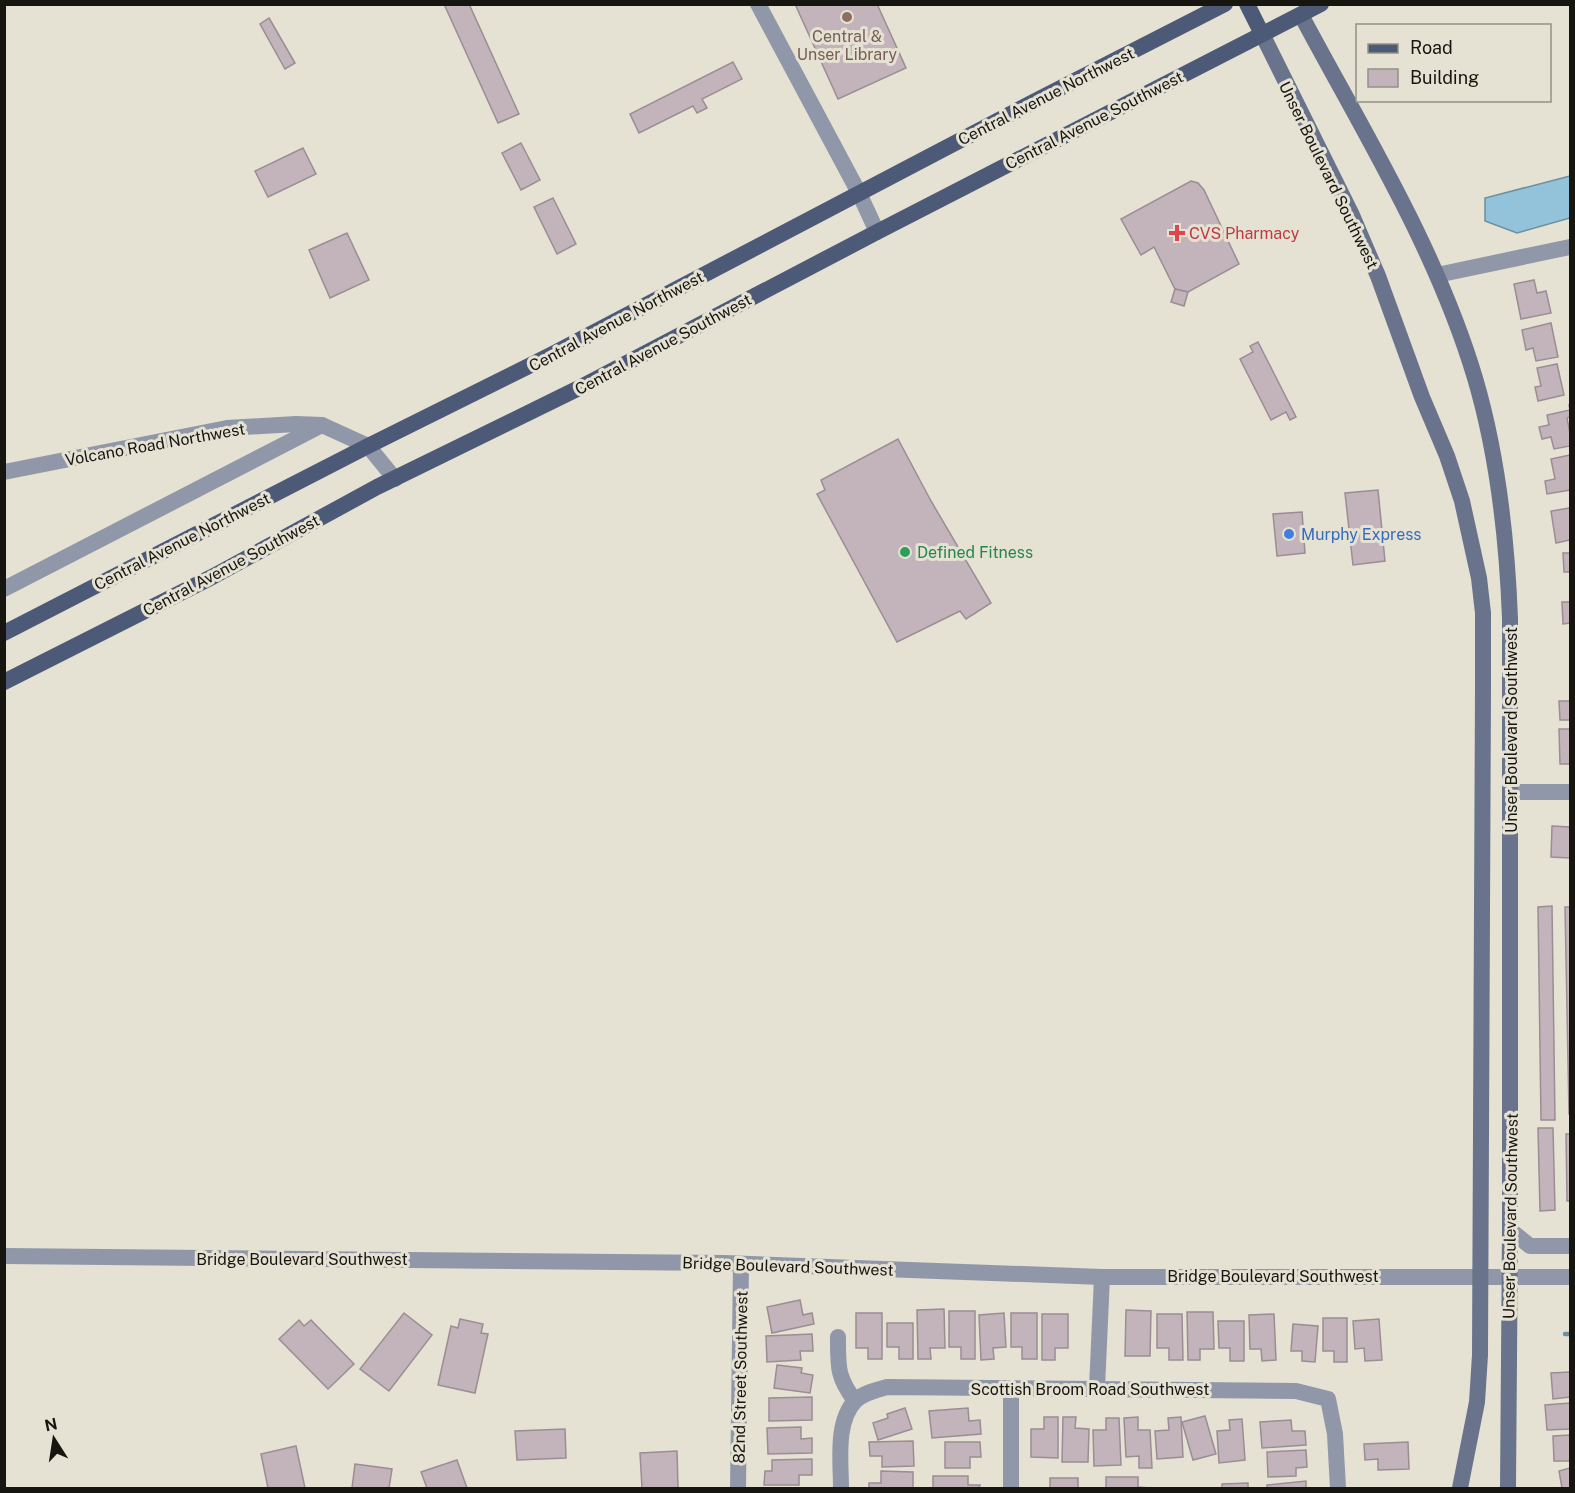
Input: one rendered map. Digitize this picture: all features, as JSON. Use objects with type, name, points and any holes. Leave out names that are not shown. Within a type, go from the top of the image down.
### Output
[{"type":"main road","points":[[1182,27],[1196,4]]},
{"type":"main road","name":"Central Avenue Northwest","points":[[4,633],[368,446],[549,357],[1039,99],[1225,4]]},
{"type":"main road","points":[[1248,4],[1262,34]]},
{"type":"main road","name":"Central Avenue Southwest","points":[[4,682],[212,577],[395,478],[579,388],[1262,34],[1298,10],[1321,4]]},
{"type":"main road","name":"Unser Boulevard Southwest","points":[[1298,10],[1408,212],[1437,275],[1475,379],[1502,506],[1508,558],[1510,619],[1508,1488]]},
{"type":"main road","name":"Unser Boulevard Southwest","points":[[1262,34],[1351,213],[1378,276],[1422,397],[1451,467],[1462,501],[1477,568],[1483,613],[1480,1276],[1477,1402],[1460,1488]]},
{"type":"street","points":[[758,4],[877,232]]},
{"type":"street","points":[[1437,275],[1570,247]]},
{"type":"street","name":"Volcano Road Northwest","points":[[4,472],[227,429],[296,424],[322,425],[368,446],[395,478]]},
{"type":"street","points":[[4,589],[322,425]]},
{"type":"street","points":[[1511,792],[1570,792]]},
{"type":"street","points":[[1510,1230],[1530,1246],[1570,1246]]},
{"type":"street","name":"Bridge Boulevard Southwest","points":[[4,1256],[546,1261],[1102,1277],[1570,1277]]},
{"type":"street","name":"82nd Street Southwest","points":[[738,1488],[741,1265]]},
{"type":"street","points":[[1097,1388],[1102,1277]]},
{"type":"street","points":[[838,1337],[838,1365],[842,1383],[855,1401],[844,1420],[841,1443],[841,1488]]},
{"type":"street","name":"Scottish Broom Road Southwest","points":[[855,1401],[871,1391],[886,1387],[1296,1391],[1328,1399],[1335,1434],[1338,1488]]},
{"type":"street","points":[[1011,1389],[1011,1488]]},
{"type":"water","points":[[1570,176],[1570,218],[1517,233],[1485,221],[1485,198]]},
{"type":"building","points":[[444,4],[469,4],[519,114],[498,123]]},
{"type":"building","points":[[795,4],[877,4],[906,68],[838,99]]},
{"type":"building","points":[[269,18],[295,63],[285,69],[260,24]]},
{"type":"building","points":[[733,62],[742,79],[702,99],[707,108],[697,113],[693,106],[639,133],[630,114]]},
{"type":"building","points":[[521,143],[540,180],[521,190],[502,153]]},
{"type":"building","points":[[303,148],[316,174],[268,197],[255,171]]},
{"type":"building","name":"CVS Pharmacy","points":[[1191,181],[1198,183],[1204,190],[1239,264],[1188,292],[1175,289],[1154,247],[1141,255],[1121,219]]},
{"type":"building","points":[[553,198],[576,244],[557,254],[534,207]]},
{"type":"building","points":[[347,233],[369,280],[330,298],[309,250]]},
{"type":"building","points":[[1534,280],[1537,293],[1546,291],[1551,313],[1521,319],[1514,284]]},
{"type":"building","points":[[1175,289],[1188,292],[1184,306],[1171,302]]},
{"type":"building","points":[[1551,323],[1558,357],[1536,361],[1533,348],[1526,350],[1522,330]]},
{"type":"building","points":[[1258,342],[1296,417],[1290,420],[1286,412],[1271,420],[1240,359],[1253,352],[1250,346]]},
{"type":"building","points":[[1557,364],[1564,395],[1538,401],[1535,387],[1541,386],[1537,368]]},
{"type":"building","points":[[1570,410],[1570,417],[1567,418],[1570,446],[1554,449],[1551,437],[1542,439],[1539,427],[1549,425],[1547,415]]},
{"type":"building","name":"Defined Fitness","points":[[898,439],[931,501],[991,603],[966,619],[960,611],[897,642],[817,494],[825,490],[821,480]]},
{"type":"building","points":[[1570,455],[1570,490],[1547,494],[1545,481],[1555,479],[1551,459]]},
{"type":"building","name":"Murphy Express","points":[[1378,490],[1385,561],[1353,565],[1345,493]]},
{"type":"building","points":[[1570,508],[1570,540],[1556,543],[1551,511]]},
{"type":"building","name":"Murphy Express","points":[[1302,512],[1305,553],[1277,556],[1273,514]]},
{"type":"building","points":[[1563,553],[1570,553],[1570,572],[1564,572]]},
{"type":"building","points":[[1562,602],[1570,602],[1570,623],[1563,624]]},
{"type":"building","points":[[1559,701],[1570,701],[1570,720],[1560,720]]},
{"type":"building","points":[[1559,729],[1570,729],[1570,764],[1560,764]]},
{"type":"building","points":[[1552,826],[1570,827],[1570,858],[1551,857]]},
{"type":"building","points":[[1552,906],[1555,1120],[1541,1120],[1538,907]]},
{"type":"building","points":[[1565,907],[1570,907],[1570,1114],[1569,1114]]},
{"type":"building","points":[[1538,1128],[1553,1128],[1555,1210],[1540,1211]]},
{"type":"building","points":[[1566,1134],[1570,1134],[1570,1201],[1567,1201]]},
{"type":"building","points":[[800,1300],[803,1315],[812,1313],[814,1324],[772,1333],[767,1307]]},
{"type":"building","points":[[944,1309],[945,1348],[930,1348],[931,1359],[918,1359],[917,1310]]},
{"type":"building","points":[[1126,1310],[1151,1311],[1150,1356],[1125,1356]]},
{"type":"building","points":[[949,1311],[975,1311],[975,1359],[961,1359],[961,1347],[949,1347]]},
{"type":"building","points":[[1187,1312],[1213,1312],[1214,1349],[1200,1349],[1200,1360],[1188,1360]]},
{"type":"building","points":[[404,1313],[432,1335],[389,1391],[360,1369]]},
{"type":"building","points":[[856,1313],[882,1313],[882,1359],[868,1359],[868,1348],[856,1348]]},
{"type":"building","points":[[1004,1313],[1006,1347],[993,1348],[994,1359],[981,1360],[979,1315]]},
{"type":"building","points":[[1011,1313],[1037,1313],[1037,1359],[1022,1359],[1022,1347],[1011,1347]]},
{"type":"building","points":[[1042,1314],[1068,1314],[1068,1348],[1055,1348],[1055,1360],[1042,1360]]},
{"type":"building","points":[[1157,1314],[1182,1314],[1183,1360],[1169,1360],[1169,1348],[1157,1348]]},
{"type":"building","points":[[1274,1314],[1276,1360],[1262,1361],[1261,1349],[1250,1349],[1249,1315]]},
{"type":"building","points":[[1323,1318],[1347,1318],[1347,1362],[1334,1362],[1334,1351],[1323,1351]]},
{"type":"building","points":[[460,1319],[483,1324],[481,1333],[488,1334],[475,1393],[438,1385],[451,1326],[458,1328]]},
{"type":"building","points":[[1379,1319],[1382,1360],[1365,1361],[1364,1348],[1355,1349],[1353,1321]]},
{"type":"building","points":[[299,1320],[304,1326],[311,1320],[354,1364],[328,1389],[279,1339]]},
{"type":"building","points":[[1218,1321],[1244,1321],[1244,1361],[1230,1361],[1230,1348],[1219,1348]]},
{"type":"building","points":[[887,1323],[913,1323],[913,1359],[899,1359],[899,1347],[887,1347]]},
{"type":"building","points":[[1293,1324],[1318,1326],[1315,1362],[1302,1361],[1302,1351],[1291,1351]]},
{"type":"building","points":[[812,1334],[813,1351],[800,1351],[801,1360],[767,1362],[766,1336]]},
{"type":"building","points":[[777,1365],[802,1368],[801,1373],[813,1375],[810,1393],[774,1388]]},
{"type":"building","points":[[1570,1372],[1570,1397],[1553,1399],[1551,1373]]},
{"type":"building","points":[[812,1397],[812,1420],[769,1421],[769,1398]]},
{"type":"building","points":[[1570,1403],[1570,1429],[1547,1430],[1545,1405]]},
{"type":"building","points":[[905,1408],[912,1429],[878,1440],[873,1423],[888,1418],[887,1414]]},
{"type":"building","points":[[968,1408],[969,1421],[980,1420],[981,1434],[932,1438],[929,1411]]},
{"type":"building","points":[[1205,1416],[1216,1454],[1193,1460],[1182,1422]]},
{"type":"building","points":[[1044,1417],[1058,1417],[1058,1458],[1031,1457],[1031,1429],[1044,1429]]},
{"type":"building","points":[[1063,1417],[1076,1417],[1075,1428],[1089,1429],[1088,1462],[1062,1462]]},
{"type":"building","points":[[1138,1417],[1138,1430],[1150,1430],[1152,1468],[1139,1468],[1139,1456],[1126,1457],[1124,1418]]},
{"type":"building","points":[[1181,1417],[1183,1457],[1157,1459],[1155,1431],[1169,1430],[1168,1418]]},
{"type":"building","points":[[1106,1418],[1119,1418],[1121,1465],[1094,1466],[1093,1430],[1106,1430]]},
{"type":"building","points":[[1242,1419],[1245,1460],[1219,1463],[1217,1431],[1230,1430],[1229,1420]]},
{"type":"building","points":[[1291,1420],[1292,1431],[1305,1431],[1306,1445],[1262,1448],[1260,1422]]},
{"type":"building","points":[[801,1427],[801,1439],[812,1438],[812,1453],[768,1454],[767,1428]]},
{"type":"building","points":[[565,1429],[566,1458],[517,1460],[515,1431]]},
{"type":"building","points":[[1570,1435],[1570,1461],[1554,1461],[1553,1436]]},
{"type":"building","points":[[913,1441],[914,1466],[882,1467],[882,1456],[870,1456],[869,1442]]},
{"type":"building","points":[[945,1442],[980,1442],[981,1457],[970,1457],[970,1468],[945,1468]]},
{"type":"building","points":[[1408,1442],[1409,1469],[1378,1470],[1378,1459],[1365,1460],[1364,1444]]},
{"type":"building","points":[[296,1446],[305,1488],[268,1488],[261,1454]]},
{"type":"building","points":[[1306,1450],[1307,1467],[1296,1468],[1296,1476],[1268,1477],[1267,1452]]},
{"type":"building","points":[[677,1451],[678,1488],[642,1488],[640,1453]]},
{"type":"building","points":[[812,1459],[812,1475],[799,1475],[799,1485],[764,1485],[765,1471],[772,1471],[772,1460]]},
{"type":"building","points":[[457,1460],[467,1488],[427,1488],[421,1472]]},
{"type":"building","points":[[355,1464],[392,1469],[389,1488],[352,1488]]},
{"type":"building","points":[[1570,1468],[1570,1488],[1562,1488],[1559,1471]]},
{"type":"building","points":[[881,1471],[913,1472],[913,1488],[869,1488],[869,1483],[881,1483]]},
{"type":"building","points":[[933,1476],[968,1476],[968,1485],[980,1485],[979,1488],[933,1488]]},
{"type":"building","points":[[1106,1477],[1138,1477],[1138,1487],[1150,1488],[1106,1488]]},
{"type":"building","points":[[1050,1478],[1078,1478],[1078,1488],[1050,1488]]},
{"type":"building","points":[[1306,1481],[1306,1488],[1267,1488],[1267,1485]]},
{"type":"building","points":[[1248,1483],[1248,1488],[1222,1488],[1222,1484]]},
{"type":"waterway","points":[[1565,1334],[1570,1334]]},
{"type":"place","name":"Central & Unser Library","points":[[847,17]]},
{"type":"place","name":"CVS Pharmacy","points":[[1177,233]]},
{"type":"place","name":"Murphy Express","points":[[1289,534]]},
{"type":"place","name":"Defined Fitness","points":[[905,552]]}]
